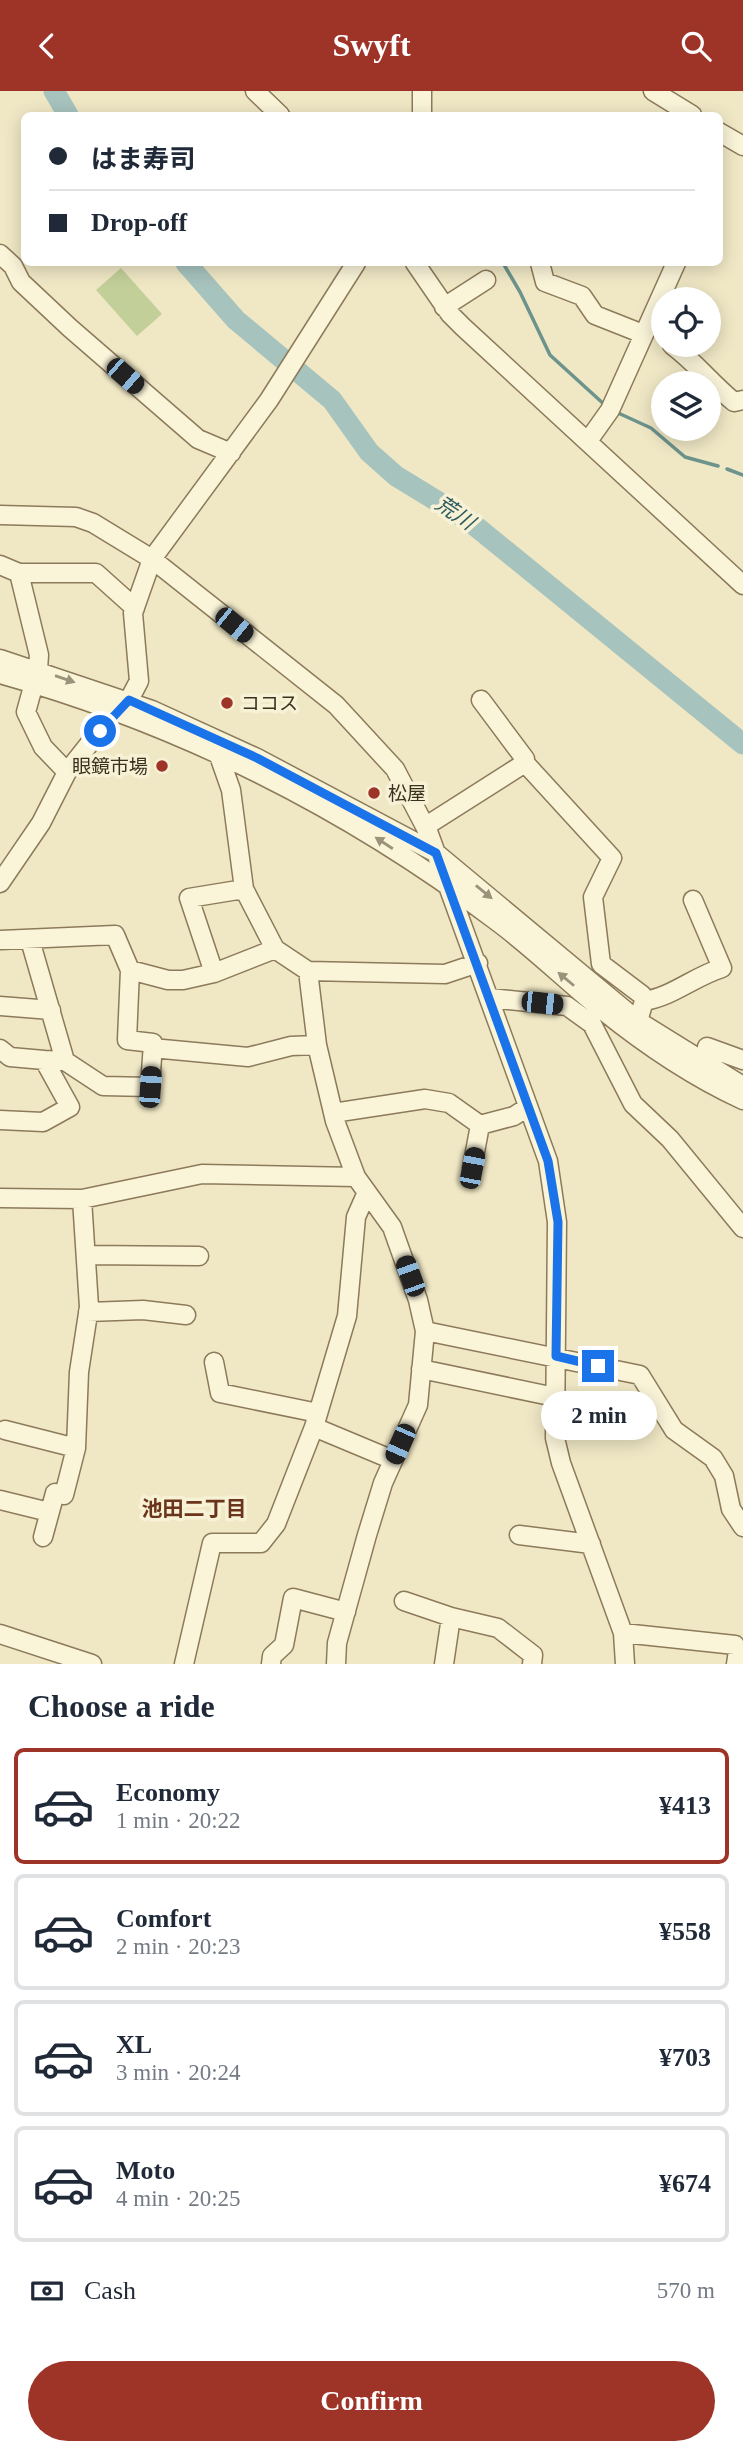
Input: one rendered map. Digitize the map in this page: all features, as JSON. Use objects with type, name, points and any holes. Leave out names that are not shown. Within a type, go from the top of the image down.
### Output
[{"type":"street","points":[[255,91],[277,112]]},
{"type":"street","points":[[422,91],[422,112]]},
{"type":"street","points":[[656,92],[687,112]]},
{"type":"street","points":[[723,134],[743,146]]},
{"type":"street","points":[[0,254],[13,266],[21,282],[70,328],[198,439],[234,448]]},
{"type":"street","points":[[0,883],[7,855],[41,823],[67,772],[123,705],[139,681],[134,644],[135,608],[152,559],[269,400],[354,266]]},
{"type":"street","points":[[417,266],[444,307],[743,585]]},
{"type":"street","points":[[541,266],[545,282],[582,296],[595,315],[651,332]]},
{"type":"street","points":[[588,441],[610,409],[675,266]]},
{"type":"street","points":[[444,307],[486,280]]},
{"type":"street","points":[[688,357],[700,366],[704,378],[734,402],[743,400]]},
{"type":"street","points":[[0,516],[76,517],[93,523],[152,559],[336,705],[395,769],[426,826],[548,1161],[558,1222],[555,1438],[561,1463],[623,1633],[625,1664]]},
{"type":"street","points":[[0,565],[19,573],[96,573],[135,608]]},
{"type":"street","points":[[19,573],[38,655],[36,677],[26,712],[43,747],[67,772]]},
{"type":"street","points":[[0,659],[36,677],[123,705],[257,758],[436,853],[638,1021],[743,1086]]},
{"type":"street","points":[[0,674],[36,677]]},
{"type":"street","points":[[481,700],[525,758],[525,763],[612,858],[593,897],[601,964],[642,995],[644,1001],[638,1021]]},
{"type":"street","points":[[123,705],[254,769],[375,837],[498,921],[596,1016],[633,1104],[670,1139],[743,1229]]},
{"type":"street","points":[[218,753],[230,790],[244,890],[275,949],[308,971],[445,974],[478,963]]},
{"type":"street","points":[[426,826],[525,763]]},
{"type":"street","points":[[214,973],[189,898],[244,890]]},
{"type":"street","points":[[644,1001],[658,999],[698,975],[722,968],[693,900]]},
{"type":"street","points":[[0,940],[115,935],[130,970],[127,1040],[153,1043],[150,1087],[103,1086],[65,1061],[10,1056],[0,1049]]},
{"type":"street","points":[[30,940],[65,1061]]},
{"type":"street","points":[[130,970],[168,980],[214,973],[275,949]]},
{"type":"street","points":[[308,971],[317,1045],[333,1113],[356,1177],[392,1227],[418,1300],[425,1331],[418,1405],[393,1459],[367,1535],[337,1643],[336,1664]]},
{"type":"street","points":[[490,998],[568,1006],[596,1016],[743,1100]]},
{"type":"street","points":[[0,1006],[51,1010]]},
{"type":"street","points":[[152,1048],[248,1058],[291,1046],[317,1045]]},
{"type":"street","points":[[707,1047],[743,1060]]},
{"type":"street","points":[[0,1120],[43,1122],[70,1107],[44,1059]]},
{"type":"street","points":[[333,1113],[425,1099],[449,1103],[480,1125]]},
{"type":"street","points":[[480,1125],[514,1116],[528,1107]]},
{"type":"street","points":[[472,1168],[480,1125]]},
{"type":"street","points":[[0,1198],[82,1199],[202,1174],[356,1177]]},
{"type":"street","points":[[184,1664],[212,1543],[261,1543],[276,1524],[316,1420],[347,1316],[356,1217],[367,1192]]},
{"type":"street","points":[[43,1538],[55,1493],[64,1495],[76,1448],[79,1372],[88,1313],[82,1199]]},
{"type":"street","points":[[86,1255],[199,1256]]},
{"type":"street","points":[[88,1313],[143,1310],[186,1315]]},
{"type":"street","points":[[425,1331],[640,1375],[674,1430],[713,1458],[724,1476],[732,1509],[743,1528]]},
{"type":"street","points":[[214,1362],[220,1393],[316,1420],[393,1459]]},
{"type":"street","points":[[421,1369],[555,1397]]},
{"type":"street","points":[[2,1435],[76,1448]]},
{"type":"street","points":[[0,1500],[50,1512]]},
{"type":"street","points":[[519,1535],[591,1544]]},
{"type":"street","points":[[271,1664],[272,1656],[284,1645],[293,1598],[346,1612]]},
{"type":"street","points":[[404,1601],[451,1617],[498,1628],[533,1655],[532,1664]]},
{"type":"street","points":[[444,1664],[451,1617]]},
{"type":"street","points":[[623,1633],[735,1645],[738,1650],[736,1664]]},
{"type":"street","points":[[0,1634],[52,1658],[92,1664]]},
{"type":"green space","points":[[121,268],[162,314],[137,336],[96,290]]},
{"type":"waterway","name":"荒川","points":[[54,91],[66,112]]},
{"type":"waterway","name":"荒川","points":[[189,266],[236,320],[332,400],[369,452],[396,476],[468,520],[743,744]]},
{"type":"waterway","points":[[505,266],[550,355],[606,406]]},
{"type":"waterway","points":[[616,412],[651,428],[685,457],[718,466]]},
{"type":"waterway","points":[[727,469],[743,475]]},
{"type":"place","name":"ココス","points":[[227,703]]},
{"type":"place","name":"眼鏡市場","points":[[162,766]]},
{"type":"place","name":"松屋","points":[[374,793]]},
{"type":"district","name":"池田二丁目","points":[[194,1509]]},
{"type":"route","points":[[100,731],[116,710],[129,700],[257,758],[436,853],[548,1161],[558,1222],[556,1356],[598,1366]]}]
